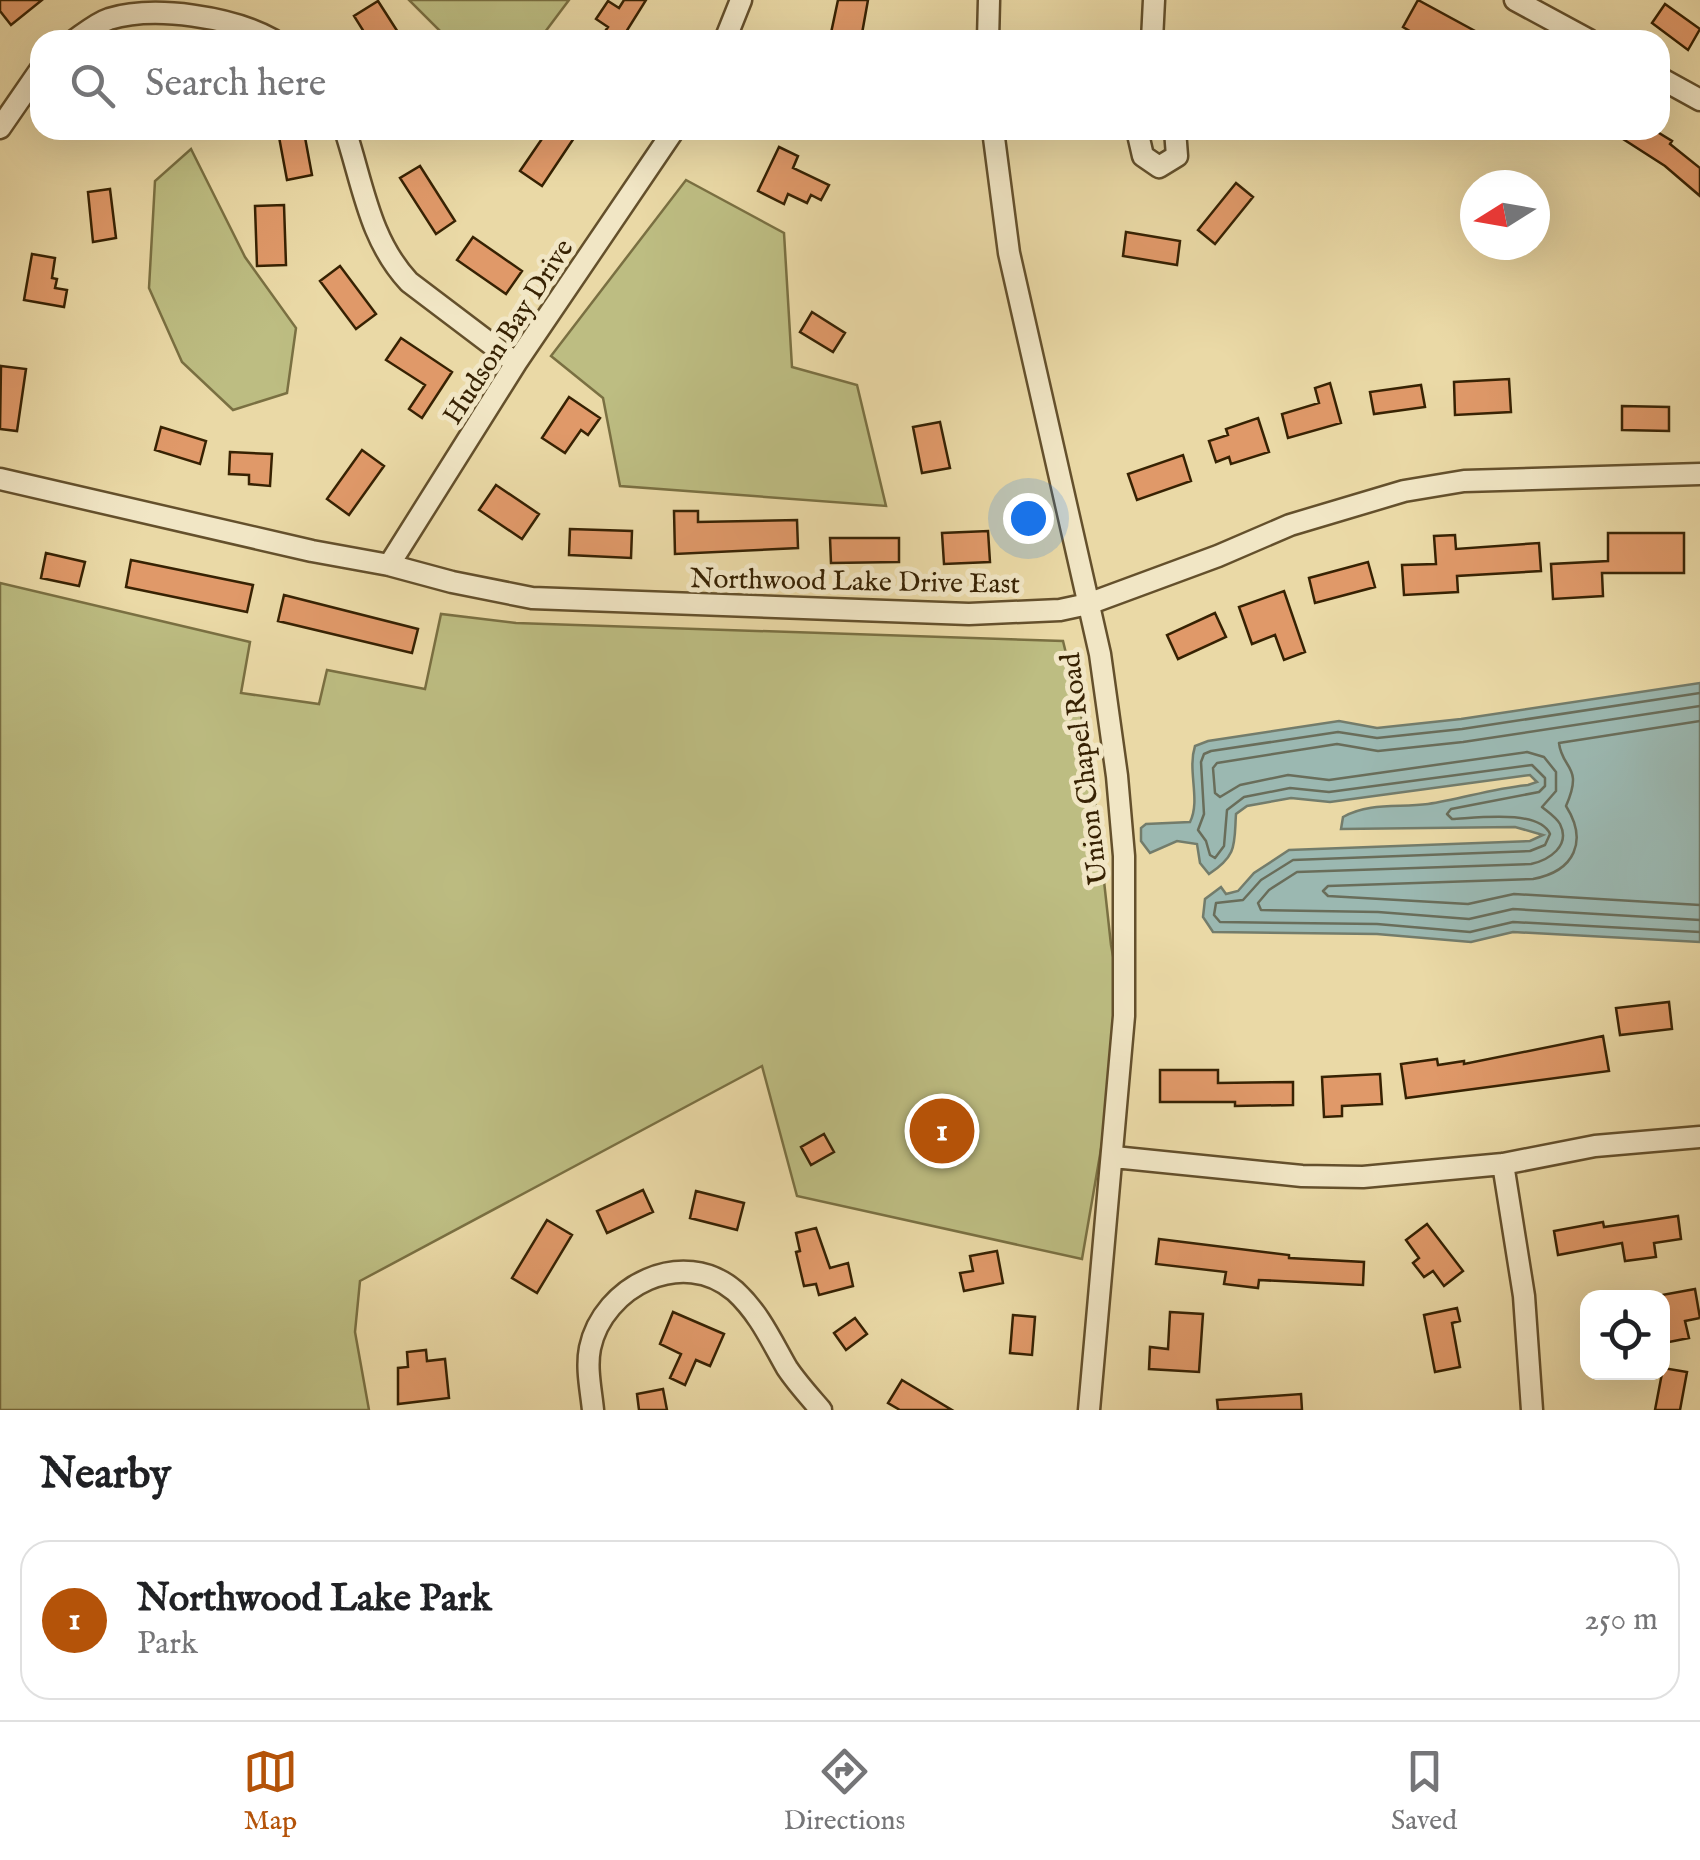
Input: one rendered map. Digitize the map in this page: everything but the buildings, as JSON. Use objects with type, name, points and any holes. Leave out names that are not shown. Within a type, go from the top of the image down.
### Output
[{"type":"street","points":[[98,0],[108,20]]},
{"type":"street","points":[[729,30],[742,0]]},
{"type":"street","points":[[988,30],[989,0]]},
{"type":"street","points":[[1152,30],[1154,0]]},
{"type":"street","points":[[1515,0],[1570,30]]},
{"type":"street","points":[[91,30],[108,20],[189,14],[247,30]]},
{"type":"street","points":[[0,128],[30,84]]},
{"type":"street","points":[[1670,84],[1700,100]]},
{"type":"street","points":[[349,140],[374,231],[395,267],[409,282],[516,363]]},
{"type":"street","name":"Hudson Bay Drive","points":[[389,565],[516,363],[667,140]]},
{"type":"street","name":"Union Chapel Road","points":[[993,140],[1008,253],[1100,654],[1124,856],[1126,976],[1114,1157],[1089,1410]]},
{"type":"street","points":[[1139,140],[1142,156],[1159,168],[1177,156],[1176,140]]},
{"type":"street","name":"Northwood Lake Drive East","points":[[0,479],[491,591],[592,602],[969,614],[1060,610],[1088,604],[1290,525],[1404,491],[1480,480],[1700,474]]},
{"type":"street","points":[[1114,1157],[1302,1176],[1363,1177],[1502,1164],[1595,1146],[1700,1136]]},
{"type":"street","points":[[1502,1164],[1524,1296],[1532,1410]]},
{"type":"street","points":[[593,1410],[590,1347],[600,1322],[624,1291],[641,1280],[679,1272],[717,1280],[734,1290],[760,1319],[789,1370],[821,1410]]},
{"type":"green space","points":[[409,0],[569,0],[546,30],[439,30]]},
{"type":"green space","points":[[191,149],[245,257],[296,328],[287,393],[233,410],[182,362],[149,288],[155,181]]},
{"type":"green space","points":[[686,180],[784,233],[792,367],[857,385],[886,506],[620,486],[603,398],[551,356]]},
{"type":"green space","points":[[0,583],[250,642],[241,693],[319,704],[327,670],[425,689],[441,614],[516,623],[1063,641],[1090,753],[1111,945],[1124,1016],[1082,1259],[797,1196],[762,1066],[360,1281],[355,1332],[369,1410],[0,1410]]},
{"type":"water","points":[[1700,683],[1700,942],[1513,932],[1471,942],[1377,934],[1213,932],[1203,917],[1205,899],[1221,887],[1226,894],[1238,891],[1254,873],[1289,850],[1530,841],[1543,835],[1515,827],[1341,829],[1343,817],[1353,812],[1428,804],[1537,782],[1530,775],[1330,802],[1291,798],[1247,806],[1236,814],[1230,855],[1209,874],[1200,863],[1197,844],[1177,841],[1150,853],[1141,841],[1141,828],[1146,824],[1190,822],[1195,746],[1208,741],[1339,721],[1377,728],[1461,719]]},
{"type":"place","name":"Northwood Lake Park","points":[[942,1131]]}]
